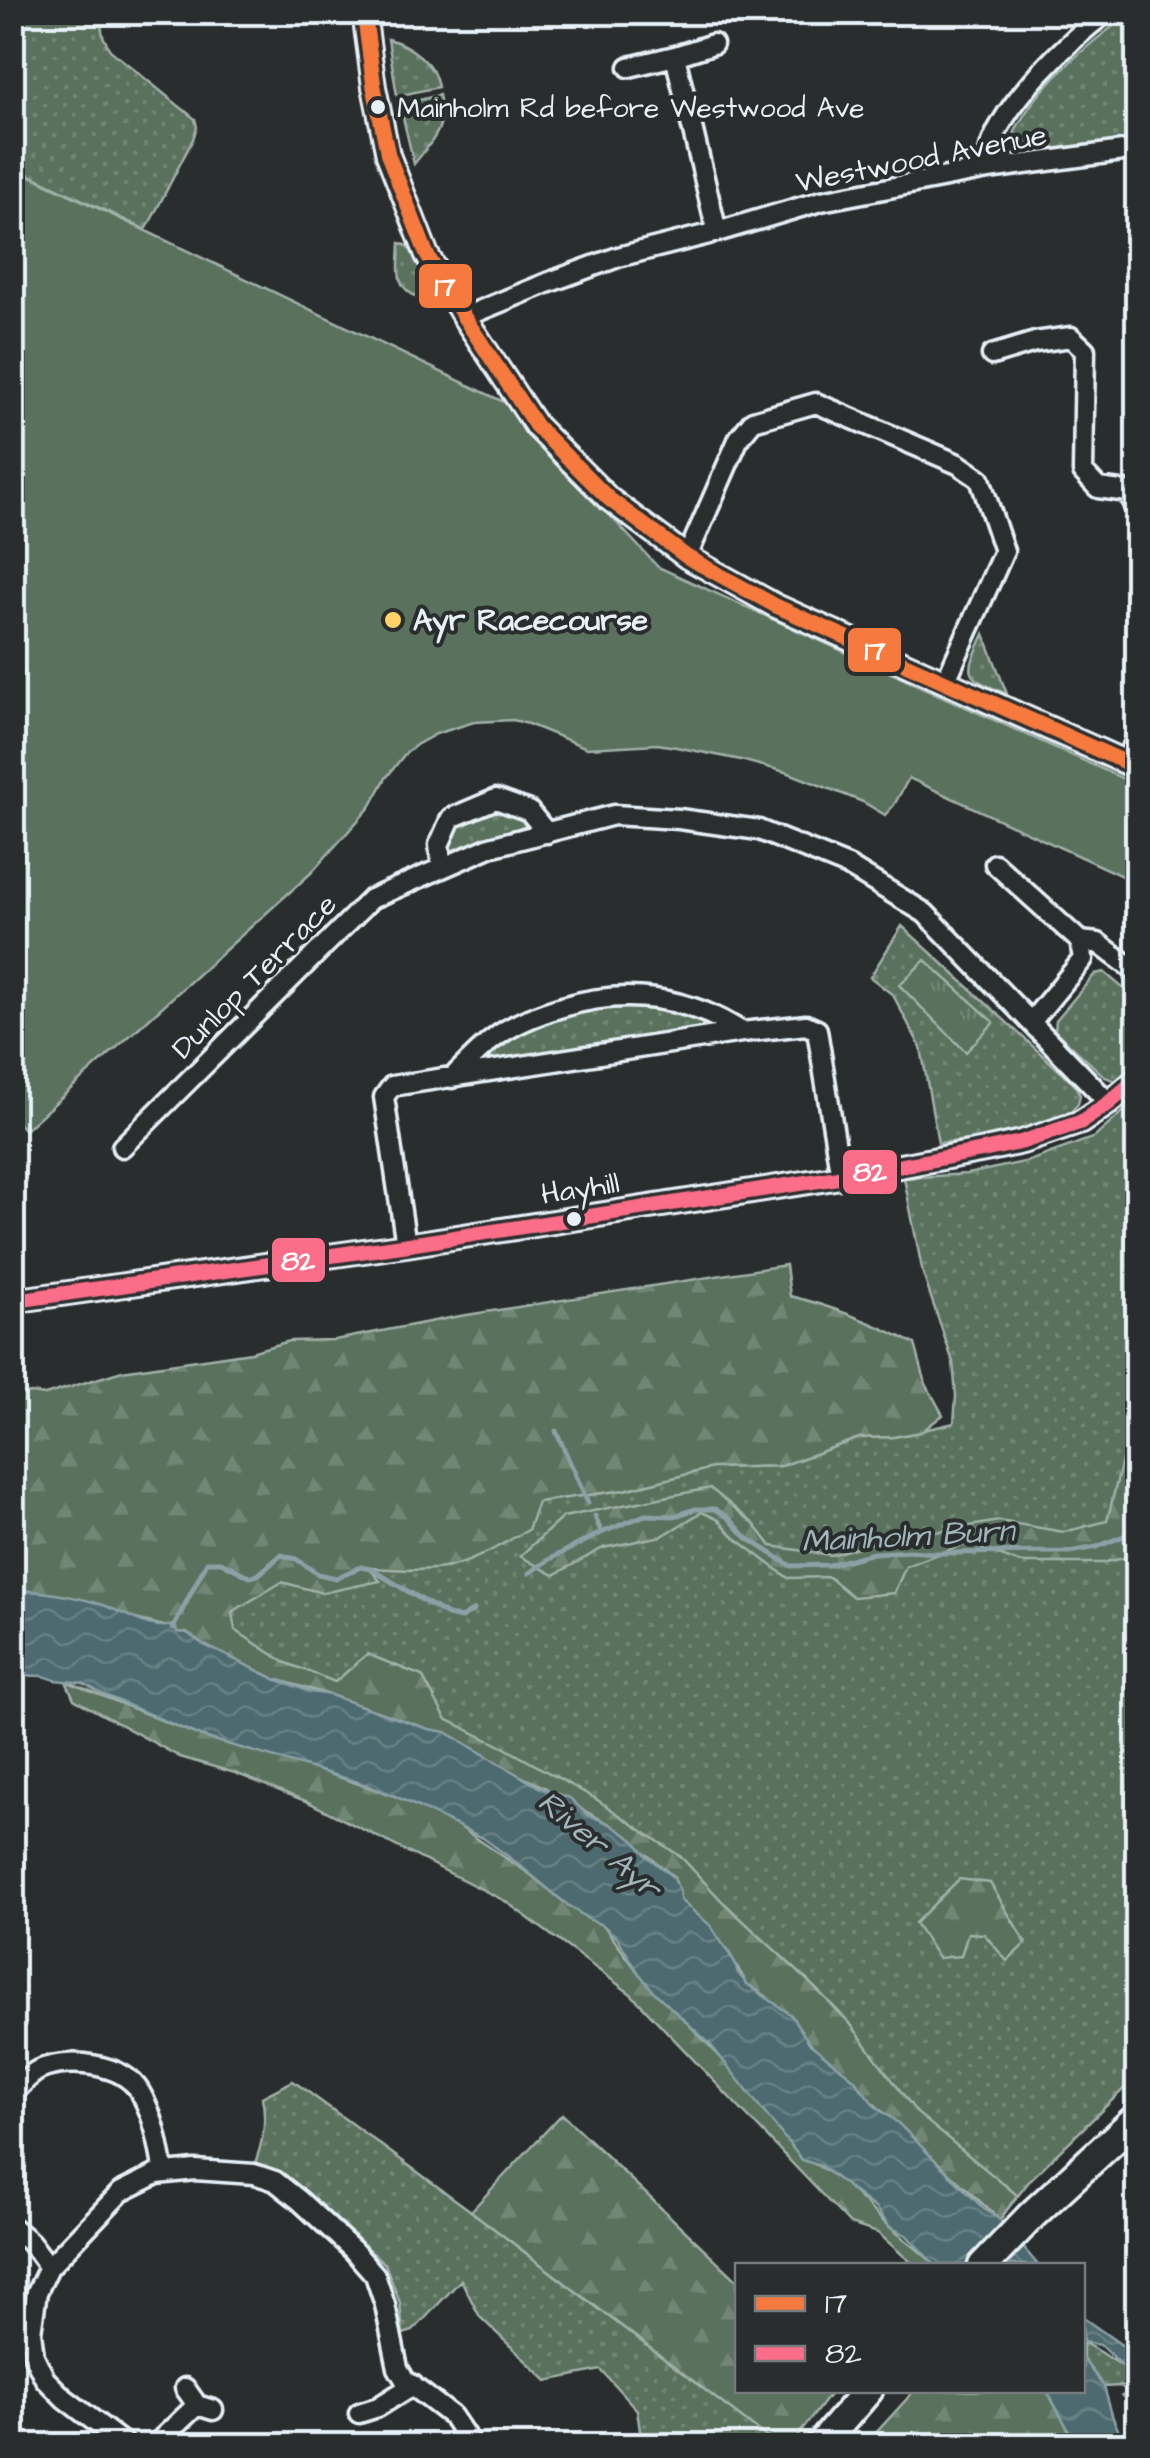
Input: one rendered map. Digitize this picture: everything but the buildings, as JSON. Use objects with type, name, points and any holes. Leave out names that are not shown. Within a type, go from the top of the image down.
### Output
[{"type":"highway","points":[[986,2263],[1032,2214],[1138,2117]]},
{"type":"highway","points":[[820,2446],[865,2393]]},
{"type":"street","points":[[364,12],[388,155],[427,255],[536,426],[609,499],[687,557],[776,606],[1132,765],[1138,734]]},
{"type":"street","points":[[988,169],[989,148],[1003,119],[1057,55],[1106,12]]},
{"type":"street","points":[[629,67],[713,44]]},
{"type":"street","points":[[675,56],[717,232]]},
{"type":"street","name":"Westwood Avenue","points":[[464,318],[618,257],[821,200],[988,169],[1138,150]]},
{"type":"street","points":[[992,355],[1035,342],[1071,337],[1085,350],[1084,472],[1098,488],[1128,492],[1138,532]]},
{"type":"street","points":[[687,557],[739,438],[753,421],[816,402],[958,464],[980,480],[1004,551],[946,680]]},
{"type":"street","points":[[442,868],[439,845],[451,818],[496,799],[529,811],[547,833]]},
{"type":"street","name":"Dunlop Terrace","points":[[122,1147],[371,899],[490,848],[614,816],[679,819],[759,830],[848,866],[925,913],[1109,1103]]},
{"type":"street","points":[[995,864],[1080,941],[1084,959],[1031,1022]]},
{"type":"street","points":[[1080,941],[1098,943],[1138,973]]},
{"type":"street","points":[[452,1078],[494,1038],[536,1015],[582,1001],[625,996],[665,999],[722,1019],[742,1032]]},
{"type":"street","points":[[406,1245],[384,1096],[392,1086],[806,1025],[817,1030],[840,1177]]},
{"type":"street","name":"Hayhill","points":[[12,1301],[840,1177],[1022,1142],[1081,1122],[1138,1078]]},
{"type":"street","points":[[12,2094],[37,2070],[62,2065],[86,2063],[120,2075],[138,2088],[156,2125],[164,2174]]},
{"type":"street","points":[[126,2446],[45,2379],[34,2356],[31,2332],[37,2292],[50,2267],[122,2192],[157,2174],[195,2170],[254,2174],[275,2181],[353,2250],[375,2276],[398,2368],[405,2380],[452,2416],[472,2446]]},
{"type":"street","points":[[12,2227],[50,2267]]},
{"type":"street","points":[[358,2413],[378,2407],[413,2385]]},
{"type":"street","points":[[154,2446],[205,2408],[185,2388]]},
{"type":"green space","points":[[12,13],[99,13],[110,50],[195,119],[193,139],[146,230],[13,167]]},
{"type":"green space","points":[[1131,13],[1137,13],[1137,139],[1021,154],[1012,139],[1032,103],[1080,53]]},
{"type":"green space","points":[[388,39],[420,56],[432,70],[438,87],[397,96]]},
{"type":"green space","points":[[439,95],[440,125],[414,164],[400,105]]},
{"type":"green space","name":"Ayr Racecourse","points":[[12,167],[504,402],[658,567],[1137,785],[1137,883],[909,778],[885,815],[863,802],[789,773],[741,760],[657,744],[587,748],[513,720],[474,722],[436,734],[404,755],[370,807],[311,873],[25,1130],[12,1116]]},
{"type":"green space","points":[[400,243],[408,246],[437,299],[434,306],[412,294],[402,283]]},
{"type":"green space","points":[[984,634],[1007,694],[982,683],[972,673],[973,658]]},
{"type":"green space","points":[[487,810],[520,816],[525,826],[449,851],[460,823]]},
{"type":"green space","points":[[902,926],[1074,1084],[1080,1095],[1070,1113],[999,1137],[938,1143],[921,1048],[893,995],[870,977]]},
{"type":"green space","points":[[925,960],[994,1022],[966,1052],[899,985]]},
{"type":"green space","points":[[1104,972],[1137,1000],[1137,1065],[1116,1081],[1105,1077],[1055,1031],[1056,1020],[1095,974]]},
{"type":"green space","points":[[609,1004],[662,1011],[713,1027],[480,1062],[540,1024]]},
{"type":"green space","points":[[1137,1099],[1137,2076],[1031,2179],[1005,2212],[764,1963],[613,1819],[443,1728],[299,1683],[223,1654],[187,1633],[202,1568],[450,1567],[528,1530],[537,1502],[624,1490],[712,1468],[781,1466],[859,1438],[894,1437],[954,1423],[953,1362],[923,1274],[904,1178],[967,1174],[1029,1161],[1095,1137]]},
{"type":"green space","points":[[786,1265],[790,1296],[854,1316],[915,1344],[926,1384],[943,1415],[921,1432],[859,1438],[781,1466],[712,1468],[624,1490],[538,1502],[528,1530],[470,1561],[429,1569],[369,1568],[380,1581],[322,1593],[282,1582],[232,1612],[235,1630],[284,1662],[335,1682],[367,1654],[422,1676],[446,1719],[596,1799],[681,1857],[849,2022],[917,2113],[1017,2195],[1000,2220],[819,2053],[766,1996],[747,1984],[727,1949],[680,1900],[674,1877],[610,1824],[476,1750],[428,1729],[275,1679],[187,1633],[177,1632],[175,1626],[13,1589],[13,1396],[45,1395],[122,1371],[251,1352],[289,1341],[335,1340],[460,1316]]},
{"type":"green space","points":[[1137,1382],[1137,1555],[1102,1563],[1020,1563],[967,1543],[906,1566],[894,1593],[853,1597],[829,1577],[788,1578],[734,1537],[719,1520],[702,1512],[662,1536],[603,1548],[554,1575],[520,1556],[563,1517],[710,1488],[754,1524],[771,1546],[831,1555],[876,1542],[999,1521],[1064,1532],[1107,1521],[1126,1445],[1127,1391]]},
{"type":"green space","points":[[66,1681],[200,1736],[395,1796],[454,1823],[531,1875],[570,1907],[604,1926],[638,1972],[725,2062],[802,2159],[837,2178],[933,2263],[912,2263],[878,2233],[850,2224],[631,1994],[505,1901],[308,1802],[235,1773],[180,1757],[74,1699]]},
{"type":"green space","points":[[959,1879],[990,1883],[1026,1943],[1007,1961],[984,1934],[968,1933],[961,1956],[938,1958],[915,1923]]},
{"type":"green space","points":[[293,2081],[471,2211],[777,2445],[642,2445],[637,2410],[601,2370],[547,2381],[480,2317],[461,2280],[413,2331],[403,2334],[400,2303],[385,2264],[287,2177],[254,2166],[263,2132],[262,2097]]},
{"type":"green space","points":[[562,2114],[735,2278],[735,2393],[830,2393],[791,2445],[777,2445],[471,2211]]},
{"type":"green space","points":[[1085,2343],[1137,2379],[1137,2408],[1122,2396],[1132,2391],[1119,2386],[1104,2387],[1085,2362]]},
{"type":"green space","points":[[912,2393],[1048,2393],[1077,2445],[864,2446]]},
{"type":"water","name":"River Ayr","points":[[12,1589],[79,1598],[146,1623],[175,1625],[177,1632],[187,1633],[275,1679],[446,1732],[539,1787],[570,1798],[586,1814],[634,1840],[674,1878],[680,1900],[710,1925],[747,1984],[791,2015],[810,2044],[854,2079],[875,2106],[1000,2220],[1036,2263],[933,2263],[906,2235],[890,2227],[876,2209],[821,2166],[802,2160],[710,2044],[654,1992],[618,1939],[604,1926],[570,1907],[483,1838],[395,1796],[200,1736],[83,1683],[13,1675]]},
{"type":"water","points":[[1085,2319],[1137,2356],[1137,2379],[1100,2345],[1085,2342]]},
{"type":"water","points":[[1085,2362],[1104,2387],[1125,2445],[1077,2445],[1048,2393],[1085,2393]]},
{"type":"waterway","points":[[556,1431],[588,1503]]},
{"type":"waterway","name":"Mainholm Burn","points":[[529,1573],[601,1533],[645,1515],[674,1516],[696,1509],[715,1509],[747,1538],[791,1566],[829,1565],[873,1553],[911,1551],[1070,1552],[1097,1547],[1138,1530]]},
{"type":"waterway","points":[[595,1516],[601,1532]]},
{"type":"waterway","name":"Mainholm Burn","points":[[173,1628],[207,1562],[221,1562],[250,1577],[281,1555],[296,1559],[318,1574],[336,1578],[360,1567],[371,1569],[447,1615],[461,1618],[474,1610]]},
{"type":"transit line","name":"17","points":[[364,12],[388,155],[427,255],[536,426],[609,499],[687,557],[776,606],[1138,768]]},
{"type":"transit line","name":"82","points":[[12,1301],[406,1245],[841,1177],[985,1150],[1081,1122],[1138,1078]]},
{"type":"place","name":"Mainholm Rd before Westwood Ave","points":[[378,107]]},
{"type":"place","name":"Ayr Racecourse","points":[[393,620]]}]
